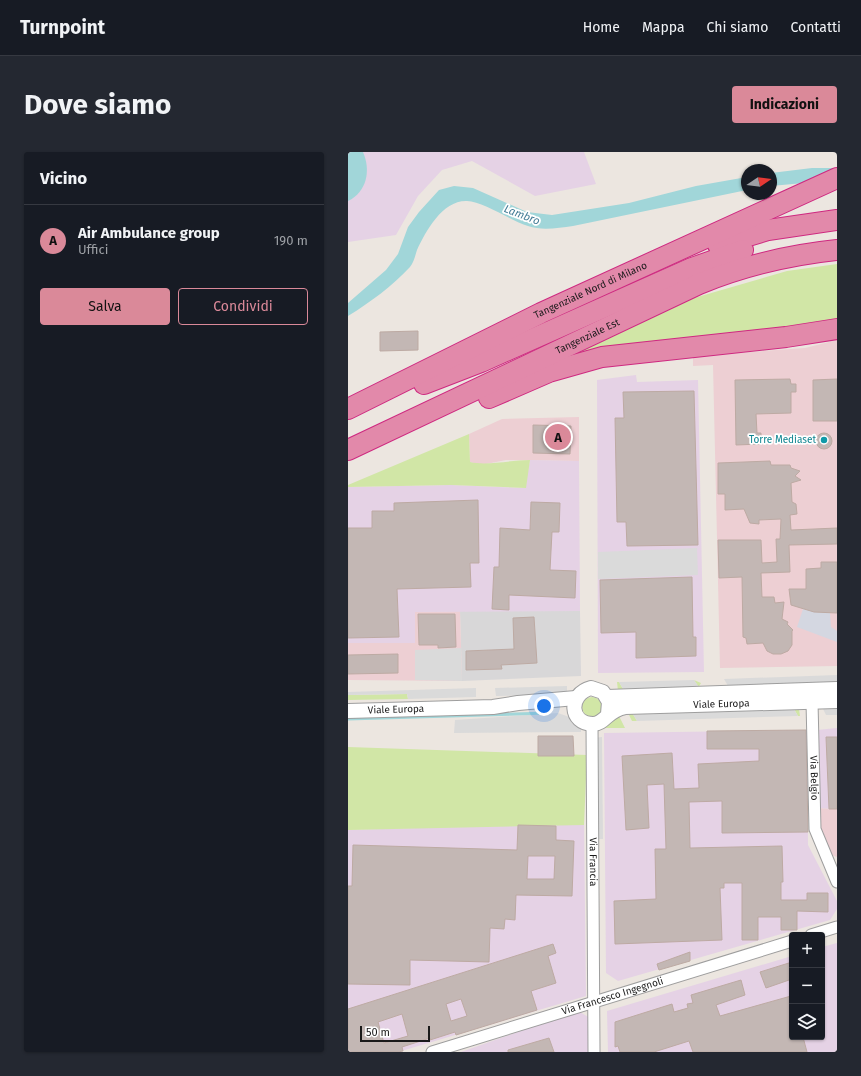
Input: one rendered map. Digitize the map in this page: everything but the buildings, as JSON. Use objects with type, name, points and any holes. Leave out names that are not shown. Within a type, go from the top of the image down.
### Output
[{"type":"highway","name":"Tangenziale Nord di Milano","points":[[348,409],[541,313],[837,178]]},
{"type":"highway","points":[[348,409],[716,245],[768,230],[837,220]]},
{"type":"highway","name":"Tangenziale Est","points":[[348,414],[481,362],[704,263],[774,242],[837,233]]},
{"type":"highway","name":"Tangenziale Est","points":[[348,450],[699,284],[734,271],[771,261],[837,250]]},
{"type":"highway","points":[[348,454],[388,442],[542,374],[584,361],[624,354],[786,337],[837,329]]},
{"type":"street","name":"Viale Europa","points":[[348,711],[493,707],[518,703],[576,698],[580,693],[591,688],[603,692],[607,697],[837,689]]},
{"type":"street","points":[[607,697],[610,705],[608,714]]},
{"type":"street","points":[[576,698],[574,706],[577,716]]},
{"type":"street","name":"Viale Europa","points":[[493,707],[518,710],[557,709],[571,712],[581,721],[592,724],[601,722],[615,709],[624,707],[837,701]]},
{"type":"street","name":"Via Belgio","points":[[812,702],[816,835],[837,882]]},
{"type":"street","name":"Via Francia","points":[[592,724],[594,1052]]},
{"type":"street","points":[[824,854],[830,861],[837,863]]},
{"type":"street","points":[[821,932],[837,927]]},
{"type":"street","name":"Via Francesco Ingegnoli","points":[[432,1052],[789,942]]},
{"type":"shaded area","points":[[348,152],[584,152],[596,184],[535,196],[472,161],[442,170],[418,196],[396,235],[348,242]]},
{"type":"shaded area","points":[[837,340],[837,666],[720,668],[713,365],[693,366],[693,356],[805,348]]},
{"type":"shaded area","points":[[636,375],[637,382],[698,380],[704,672],[598,673],[597,380]]},
{"type":"shaded area","points":[[579,417],[579,461],[506,460],[481,465],[470,462],[469,434],[502,419]]},
{"type":"shaded area","points":[[530,460],[579,461],[580,611],[415,612],[415,643],[348,643],[348,487],[451,485],[525,488]]},
{"type":"shaded area","points":[[697,548],[698,575],[598,579],[598,552]]},
{"type":"shaded area","points":[[803,609],[830,613],[831,627],[837,631],[837,642],[797,627]]},
{"type":"shaded area","points":[[460,611],[580,611],[581,676],[462,681]]},
{"type":"shaded area","points":[[460,611],[462,681],[348,680],[348,643],[415,643],[415,612]]},
{"type":"shaded area","points":[[461,648],[462,681],[415,680],[415,650]]},
{"type":"shaded area","points":[[837,675],[837,683],[728,686],[724,679]]},
{"type":"shaded area","points":[[694,680],[699,687],[623,689],[619,682]]},
{"type":"shaded area","points":[[567,686],[567,695],[496,696],[495,688]]},
{"type":"shaded area","points":[[476,688],[476,697],[408,699],[407,694],[348,695],[348,692]]},
{"type":"shaded area","points":[[837,708],[837,715],[826,715],[823,709]]},
{"type":"shaded area","points":[[794,709],[798,716],[637,721],[632,713]]},
{"type":"shaded area","points":[[558,713],[572,718],[581,724],[581,732],[454,733],[455,720]]},
{"type":"shaded area","points":[[837,728],[837,809],[818,808],[817,730]]},
{"type":"shaded area","points":[[807,730],[808,845],[837,901],[837,909],[830,920],[618,981],[606,973],[604,733]]},
{"type":"shaded area","points":[[602,737],[603,839],[593,839],[592,738]]},
{"type":"shaded area","points":[[818,808],[837,809],[837,857],[831,855],[820,831]]},
{"type":"shaded area","points":[[518,825],[584,825],[586,996],[398,1052],[348,1052],[348,830]]},
{"type":"shaded area","points":[[837,943],[837,1052],[608,1052],[607,1011],[789,957],[789,1040],[825,1040],[825,946]]},
{"type":"shaded area","points":[[578,1011],[590,1018],[589,1052],[461,1052]]},
{"type":"green space","points":[[837,264],[837,322],[578,353],[694,298],[787,271]]},
{"type":"green space","points":[[469,434],[470,462],[491,463],[530,460],[526,488],[451,485],[348,487],[348,485]]},
{"type":"green space","points":[[694,680],[701,683],[698,688],[618,691],[617,682],[619,682],[623,689],[698,686]]},
{"type":"green space","points":[[407,694],[408,699],[348,700],[348,695]]},
{"type":"green space","points":[[588,697],[596,697],[602,703],[602,711],[596,717],[588,717],[582,711],[582,703]]},
{"type":"green space","points":[[797,707],[799,709],[800,716],[798,716],[794,709],[633,714],[637,721],[632,721],[629,715],[632,712]]},
{"type":"green space","points":[[619,712],[619,716],[625,728],[599,728]]},
{"type":"green space","points":[[348,747],[587,755],[584,825],[348,830]]},
{"type":"water","points":[[348,152],[363,152],[367,166],[367,173],[366,180],[359,192],[348,201]]},
{"type":"water","points":[[812,168],[837,168],[837,180],[777,185],[777,172]]},
{"type":"water","name":"Lambro","points":[[741,178],[741,191],[573,226],[556,228],[533,228],[480,204],[466,201],[457,202],[442,211],[430,226],[410,267],[381,293],[348,316],[348,303],[386,270],[398,254],[408,227],[419,212],[439,190],[454,186],[473,188],[527,212],[552,215],[629,203],[696,186]]},
{"type":"waterway","points":[[348,719],[548,713]]},
{"type":"place","name":"Air Ambulance group","points":[[558,437]]},
{"type":"place","name":"Torre Mediaset","points":[[824,440]]}]
